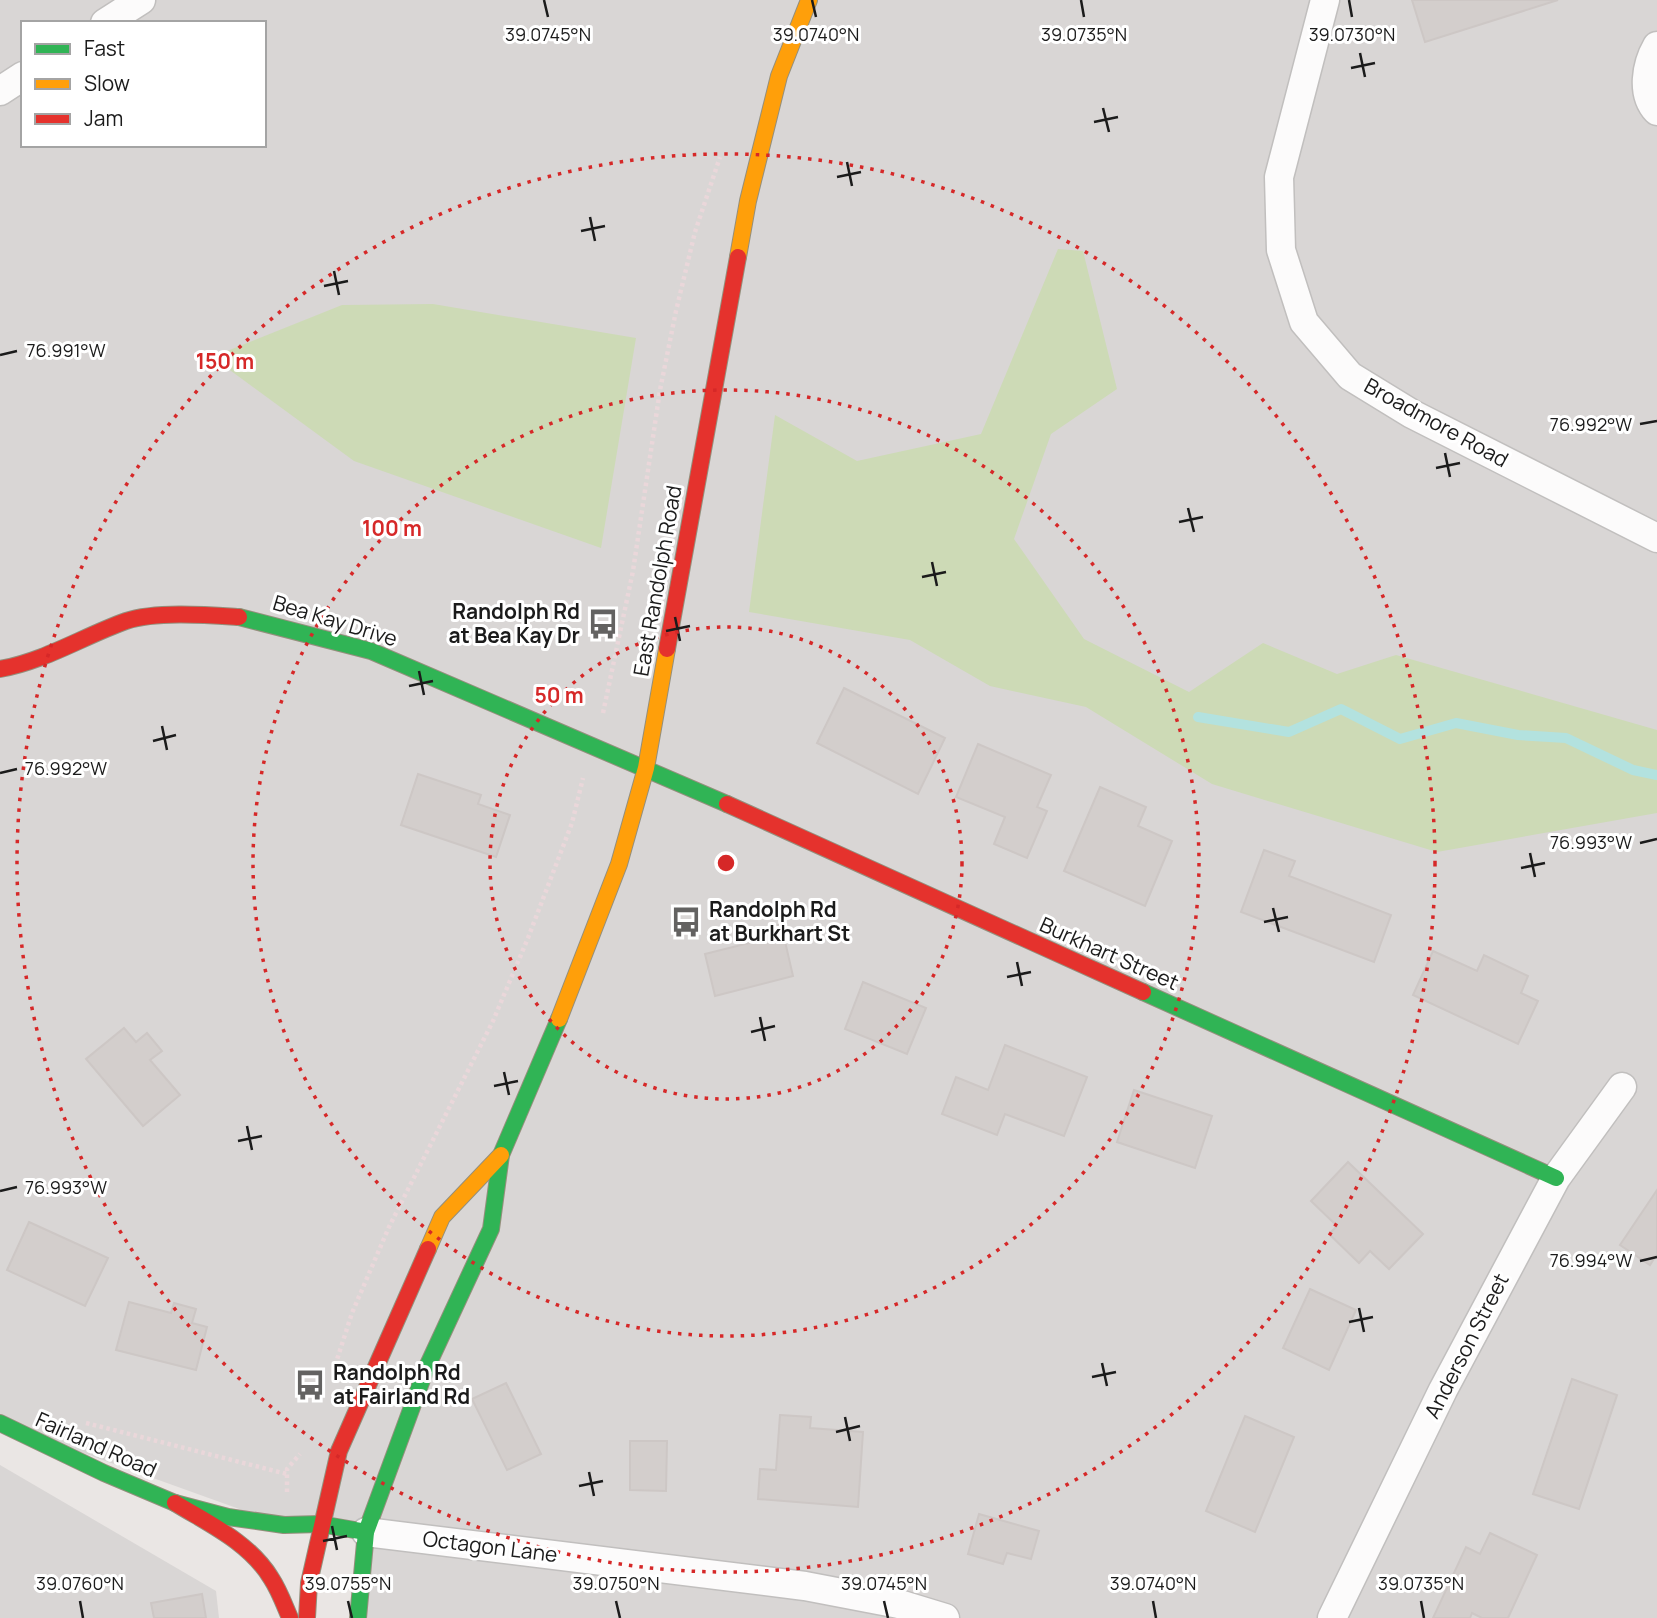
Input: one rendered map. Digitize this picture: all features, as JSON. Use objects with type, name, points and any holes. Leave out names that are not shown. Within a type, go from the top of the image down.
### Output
[{"type":"main road","name":"East Randolph Road","points":[[358,1618],[366,1532],[426,1369],[491,1229],[501,1155],[565,1005],[619,864],[646,768],[748,201],[779,76],[809,0]]},
{"type":"main road","name":"Bea Kay Drive","points":[[0,669],[22,664],[129,620],[187,614],[247,617],[371,651],[646,768]]},
{"type":"main road","name":"Burkhart Street","points":[[646,768],[1556,1178]]},
{"type":"main road","name":"East Randolph Road","points":[[307,1618],[309,1583],[338,1451],[442,1217],[501,1155]]},
{"type":"main road","name":"Fairland Road","points":[[0,1423],[104,1473],[175,1503],[228,1517],[284,1525],[320,1524],[366,1532]]},
{"type":"main road","points":[[175,1503],[200,1494]]},
{"type":"main road","points":[[175,1503],[242,1545],[253,1555],[268,1572],[290,1618]]},
{"type":"main road","name":"Fairland Road","points":[[286,1503],[320,1524]]},
{"type":"street","points":[[108,21],[141,0]]},
{"type":"street","name":"Broadmore Road","points":[[1325,0],[1279,177],[1281,250],[1304,322],[1350,376],[1412,414],[1657,538]]},
{"type":"street","points":[[1657,46],[1647,71],[1650,103],[1657,111]]},
{"type":"street","points":[[0,91],[21,77]]},
{"type":"street","name":"Anderson Street","points":[[1332,1618],[1443,1390],[1556,1178],[1622,1087]]},
{"type":"street","name":"Octagon Lane","points":[[366,1532],[805,1586],[899,1604],[945,1618]]},
{"type":"path","points":[[332,1379],[352,1313],[389,1227],[493,1021],[572,823],[609,691],[633,571],[660,390],[676,312],[695,232],[724,145]]},
{"type":"path","points":[[80,1421],[287,1474]]},
{"type":"path","points":[[286,1503],[287,1469],[302,1451]]},
{"type":"shaded area","points":[[0,0],[1657,0],[1657,1618],[358,1618],[366,1532],[284,1525],[0,1423]]},
{"type":"shaded area","points":[[0,1465],[216,1591],[219,1618],[0,1618]]},
{"type":"green space","points":[[1058,249],[1083,251],[1117,389],[1051,434],[1014,539],[1084,639],[1189,692],[1263,643],[1337,674],[1396,655],[1657,730],[1657,813],[1437,852],[1212,784],[1086,707],[990,686],[910,640],[749,612],[775,415],[857,461],[981,434]]},
{"type":"green space","points":[[433,304],[636,338],[601,548],[354,461],[212,357],[342,305]]},
{"type":"building","points":[[1412,0],[1558,0],[1425,42]]},
{"type":"building","points":[[844,688],[945,738],[918,794],[817,743]]},
{"type":"building","points":[[978,744],[1051,775],[1037,807],[1047,811],[1027,858],[994,844],[1005,817],[956,797]]},
{"type":"building","points":[[418,774],[481,795],[478,804],[510,815],[496,857],[401,825]]},
{"type":"building","points":[[1100,787],[1146,807],[1138,826],[1172,841],[1145,906],[1064,871]]},
{"type":"building","points":[[1264,850],[1295,861],[1289,876],[1391,915],[1374,962],[1241,912]]},
{"type":"building","points":[[781,924],[793,976],[715,996],[705,954],[753,942],[751,932]]},
{"type":"building","points":[[1433,951],[1477,971],[1484,955],[1528,976],[1521,993],[1538,1001],[1518,1044],[1413,995]]},
{"type":"building","points":[[863,982],[926,1008],[907,1054],[845,1029]]},
{"type":"building","points":[[124,1028],[136,1042],[147,1033],[162,1051],[150,1060],[180,1095],[143,1126],[86,1059]]},
{"type":"building","points":[[1005,1045],[1087,1077],[1064,1136],[1005,1114],[997,1135],[942,1114],[956,1077],[988,1090]]},
{"type":"building","points":[[1134,1090],[1212,1116],[1195,1168],[1117,1142]]},
{"type":"building","points":[[1348,1162],[1423,1234],[1389,1269],[1370,1251],[1359,1263],[1329,1234],[1337,1226],[1311,1201]]},
{"type":"building","points":[[1657,1190],[1657,1254],[1650,1265],[1620,1245]]},
{"type":"building","points":[[29,1222],[108,1258],[85,1306],[7,1270]]},
{"type":"building","points":[[1310,1289],[1356,1310],[1329,1370],[1283,1348]]},
{"type":"building","points":[[129,1302],[171,1313],[174,1303],[196,1309],[192,1323],[207,1327],[196,1370],[116,1350]]},
{"type":"building","points":[[1572,1379],[1617,1395],[1579,1509],[1533,1494]]},
{"type":"building","points":[[506,1383],[541,1454],[507,1470],[472,1399]]},
{"type":"building","points":[[780,1415],[811,1417],[810,1428],[863,1432],[858,1507],[758,1499],[760,1469],[776,1470]]},
{"type":"building","points":[[1245,1416],[1294,1437],[1255,1532],[1206,1511]]},
{"type":"building","points":[[630,1441],[667,1441],[666,1491],[630,1490]]},
{"type":"building","points":[[979,1514],[1039,1531],[1031,1559],[1007,1553],[1003,1564],[968,1554]]},
{"type":"building","points":[[1490,1533],[1537,1555],[1508,1618],[1482,1618],[1472,1613],[1470,1618],[1433,1618],[1466,1547],[1480,1554]]},
{"type":"building","points":[[202,1594],[206,1618],[154,1618],[151,1603]]},
{"type":"waterway","points":[[1198,717],[1289,732],[1341,709],[1400,739],[1456,723],[1518,735],[1566,738],[1633,770],[1657,775]]},
{"type":"traffic: fast","points":[[239,617],[371,651],[727,804]]},
{"type":"traffic: fast","points":[[1143,992],[1556,1178]]},
{"type":"traffic: fast","points":[[358,1618],[366,1532],[426,1369],[491,1229],[501,1155],[559,1019]]},
{"type":"traffic: fast","points":[[0,1423],[104,1473],[175,1503],[228,1517],[284,1525],[320,1524],[366,1532]]},
{"type":"traffic: slow","points":[[738,257],[748,201],[779,76],[809,0]]},
{"type":"traffic: slow","points":[[559,1019],[619,864],[646,768],[667,649]]},
{"type":"traffic: slow","points":[[428,1249],[442,1217],[501,1155]]},
{"type":"traffic: jam","points":[[667,649],[738,257]]},
{"type":"traffic: jam","points":[[0,669],[33,660],[138,618],[182,614],[239,617]]},
{"type":"traffic: jam","points":[[727,804],[1143,992]]},
{"type":"traffic: jam","points":[[307,1618],[309,1583],[339,1451],[428,1249]]},
{"type":"traffic: jam","points":[[175,1503],[228,1535],[252,1554],[274,1583],[290,1618]]},
{"type":"place","name":"Randolph Rd at Bea Kay Dr","points":[[603,624]]},
{"type":"place","name":"Randolph Rd at Burkhart St","points":[[686,922]]},
{"type":"place","name":"Randolph Rd at Fairland Rd","points":[[310,1385]]}]
